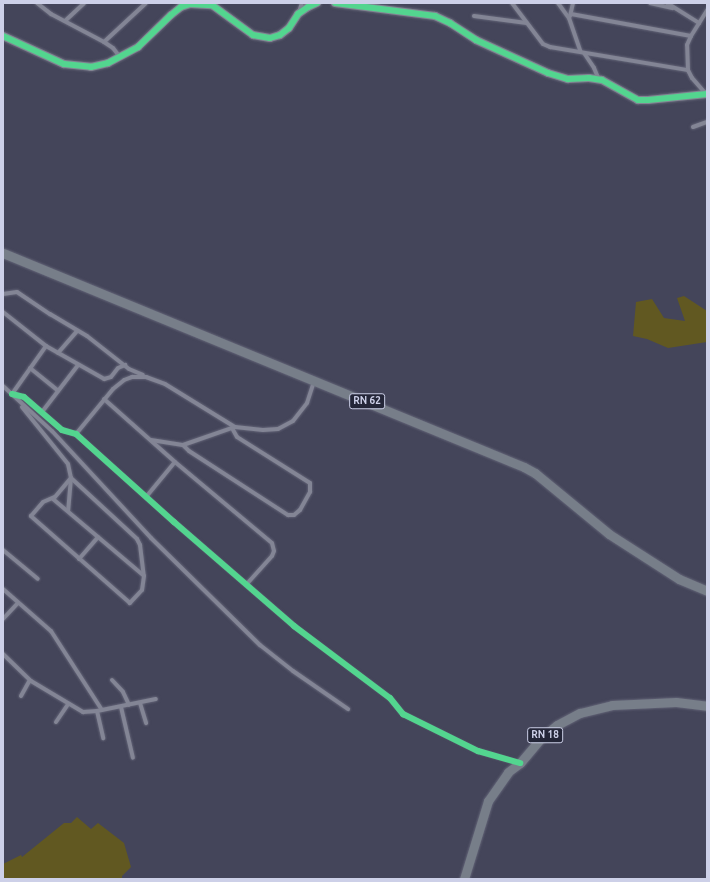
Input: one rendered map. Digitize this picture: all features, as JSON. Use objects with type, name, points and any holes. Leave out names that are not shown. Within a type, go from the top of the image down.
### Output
[{"type":"main road","name":"RN 62","points":[[3,253],[524,467],[535,473],[615,538],[679,579],[707,591]]},
{"type":"main road","name":"RN 18","points":[[464,879],[488,801],[508,772],[520,763],[539,740],[557,724],[580,713],[612,705],[643,702],[676,702],[707,706]]},
{"type":"street","points":[[37,3],[51,14],[104,42],[113,48],[120,58]]},
{"type":"street","points":[[65,21],[84,3]]},
{"type":"street","points":[[104,42],[146,3]]},
{"type":"street","points":[[3,36],[46,57],[76,66],[91,67],[108,63],[120,58],[138,47],[181,7],[190,4],[212,5],[219,9],[242,29],[262,37],[270,38],[280,35],[289,28],[298,14],[302,3]]},
{"type":"street","points":[[298,14],[317,3]]},
{"type":"street","points":[[335,3],[435,16],[450,23],[476,40],[548,73],[568,79],[599,80],[609,83],[638,100],[707,94]]},
{"type":"street","points":[[512,3],[546,46],[688,70]]},
{"type":"street","points":[[558,3],[570,16],[582,53],[594,68],[599,80]]},
{"type":"street","points":[[570,16],[573,3]]},
{"type":"street","points":[[650,3],[676,8]]},
{"type":"street","points":[[667,3],[699,23]]},
{"type":"street","points":[[707,10],[691,36],[688,45],[688,70],[692,78],[707,94]]},
{"type":"street","points":[[474,16],[527,23]]},
{"type":"street","points":[[570,16],[691,36]]},
{"type":"street","points":[[693,127],[707,122]]},
{"type":"street","points":[[3,294],[17,292],[77,331],[125,365],[146,377],[165,384],[233,428],[237,437],[310,483],[310,492],[300,510],[294,515],[288,515],[188,452],[183,445]]},
{"type":"street","points":[[3,312],[46,346],[104,379],[111,377],[118,368],[125,365]]},
{"type":"street","points":[[58,353],[77,331]]},
{"type":"street","points":[[12,394],[46,346]]},
{"type":"street","points":[[42,412],[78,365]]},
{"type":"street","points":[[30,368],[58,391]]},
{"type":"street","points":[[76,434],[104,399],[124,380],[132,377],[146,377]]},
{"type":"street","points":[[151,440],[183,445],[233,428],[271,430],[286,426],[296,418],[304,408],[315,380]]},
{"type":"street","points":[[3,386],[52,432],[151,538],[260,645],[293,671],[348,709]]},
{"type":"street","points":[[12,394],[24,397],[62,430],[76,434],[300,631],[390,698],[402,714],[478,751],[520,763]]},
{"type":"street","points":[[12,394],[68,464],[71,478],[68,511]]},
{"type":"street","points":[[104,399],[272,544],[274,551],[272,556],[246,584]]},
{"type":"street","points":[[146,497],[176,462]]},
{"type":"street","points":[[71,478],[137,539],[140,545],[144,576],[142,590],[130,603],[31,516],[43,502],[53,499],[71,478]]},
{"type":"street","points":[[53,499],[144,576]]},
{"type":"street","points":[[79,559],[98,537]]},
{"type":"street","points":[[3,550],[38,579]]},
{"type":"street","points":[[3,589],[55,636],[99,711],[103,738]]},
{"type":"street","points":[[3,619],[18,603]]},
{"type":"street","points":[[3,654],[30,680],[83,712],[99,711],[156,699]]},
{"type":"street","points":[[21,696],[30,680]]},
{"type":"street","points":[[112,680],[123,692],[129,705]]},
{"type":"street","points":[[140,703],[146,723]]},
{"type":"street","points":[[56,722],[68,704]]},
{"type":"street","points":[[121,706],[133,758]]},
{"type":"shaded area","points":[[684,296],[707,311],[707,342],[668,348],[647,339],[633,336],[636,302],[652,299],[664,318],[685,321],[677,298]]},
{"type":"shaded area","points":[[77,817],[91,829],[98,823],[124,843],[131,867],[122,876],[122,879],[3,879],[3,864],[21,855],[22,857],[64,823],[71,823]]},
{"type":"cycle path","points":[[3,36],[64,64],[91,67],[108,63],[138,47],[171,15],[181,7],[190,4],[212,5],[253,35],[270,38],[280,35],[289,28],[298,14],[317,3]]},
{"type":"cycle path","points":[[335,3],[435,16],[450,23],[476,40],[548,73],[568,79],[589,78],[602,80],[638,100],[707,94]]},
{"type":"cycle path","points":[[12,394],[24,397],[62,430],[76,434],[174,522],[294,626],[390,698],[403,714],[478,751],[520,763]]}]
